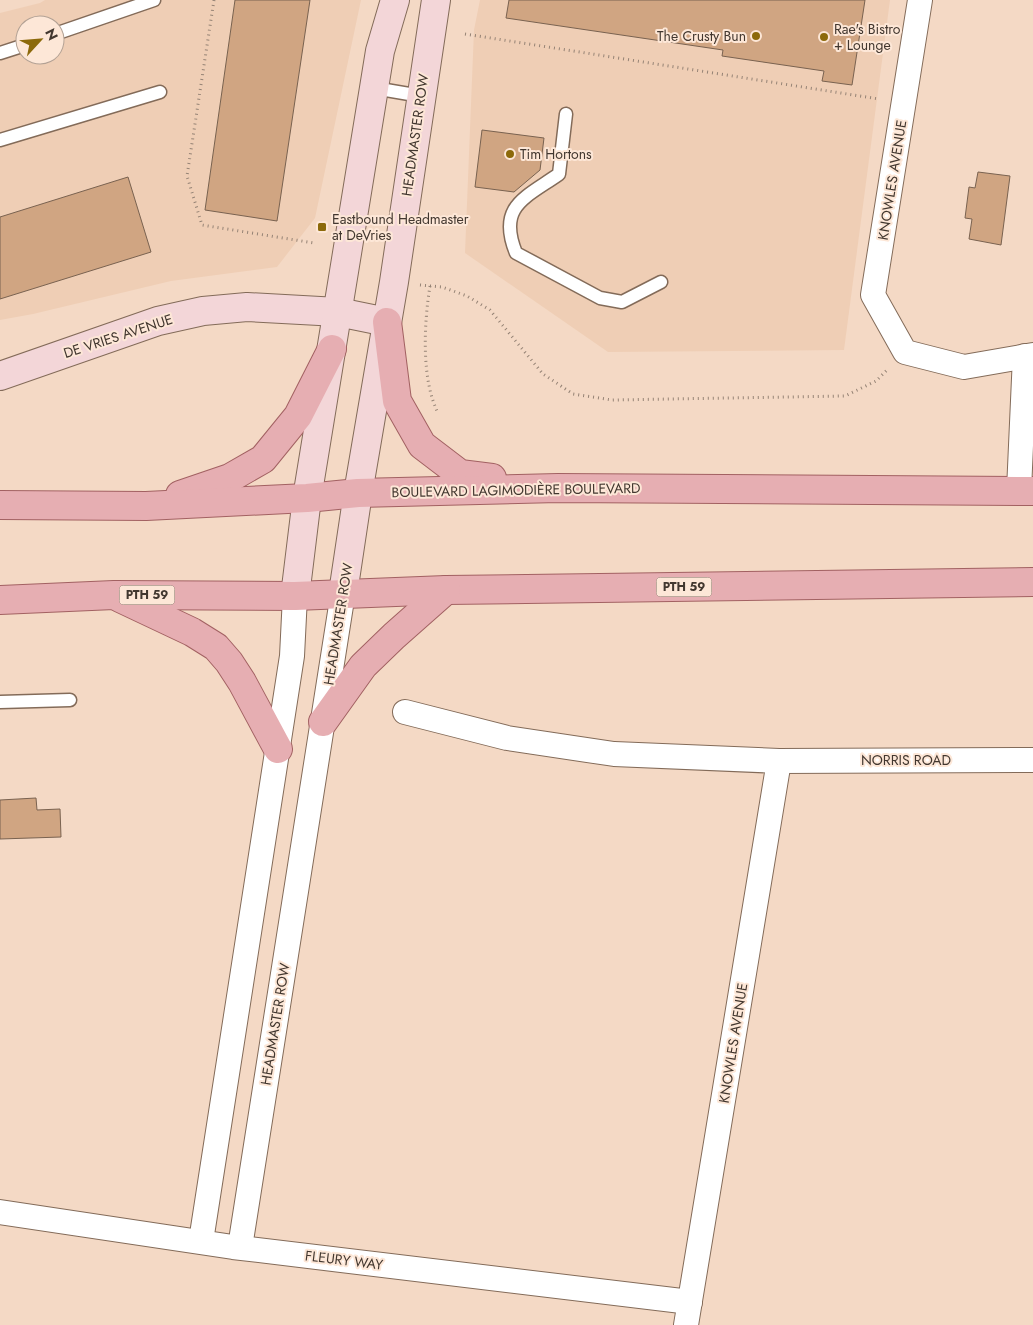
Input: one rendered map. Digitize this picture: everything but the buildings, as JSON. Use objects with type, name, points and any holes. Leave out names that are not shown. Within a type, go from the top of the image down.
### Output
[{"type":"main road","points":[[387,322],[397,401],[422,445],[460,474],[558,488]]},
{"type":"main road","points":[[146,506],[230,478],[263,459],[298,416],[332,349]]},
{"type":"main road","name":"BOULEVARD LAGIMODIÈRE BOULEVARD","points":[[0,505],[146,506],[308,498],[358,493],[558,488],[1026,490]]},
{"type":"main road","name":"PTH 59","points":[[0,600],[114,595],[295,596],[446,590],[1033,582]]},
{"type":"main road","points":[[323,722],[363,666],[446,590]]},
{"type":"main road","points":[[114,595],[192,632],[216,647],[242,682],[278,749]]},
{"type":"street","points":[[201,1241],[292,656],[295,596],[308,498],[380,51],[395,0]]},
{"type":"street","name":"HEADMASTER ROW","points":[[240,1247],[358,493],[394,282],[436,0]]},
{"type":"street","name":"KNOWLES AVENUE","points":[[905,352],[873,295],[920,0]]},
{"type":"street","name":"DE VRIES AVENUE","points":[[0,376],[158,320],[203,311],[247,307],[338,312],[387,322]]},
{"type":"street","points":[[905,352],[964,367],[1029,355],[1026,490]]},
{"type":"street","name":"NORRIS ROAD","points":[[404,712],[507,738],[614,754],[779,761],[1033,760]]},
{"type":"street","name":"KNOWLES AVENUE","points":[[688,1314],[779,761]]},
{"type":"street","name":"FLEURY WAY","points":[[0,1212],[688,1314]]},
{"type":"lane","points":[[65,31],[154,0]]},
{"type":"lane","points":[[0,53],[15,48]]},
{"type":"lane","points":[[374,88],[421,96]]},
{"type":"lane","points":[[0,140],[160,92]]},
{"type":"lane","points":[[566,114],[559,174],[520,201],[513,209],[509,224],[511,240],[516,253],[600,298],[622,302],[662,282]]},
{"type":"lane","points":[[0,702],[70,700]]},
{"type":"path","points":[[214,0],[187,176],[202,225],[314,243]]},
{"type":"path","points":[[465,34],[904,103]]},
{"type":"path","points":[[394,282],[442,287],[467,296],[490,310],[543,374],[573,394],[612,400],[845,396],[876,381],[905,352]]},
{"type":"path","points":[[430,286],[425,317],[427,365],[434,405],[441,419]]},
{"type":"shaded area","points":[[45,0],[361,0],[315,218],[277,267],[171,281],[0,320],[0,13]]},
{"type":"shaded area","points":[[480,0],[890,0],[844,350],[608,352],[465,253],[474,30]]},
{"type":"place","name":"The Crusty Bun","points":[[756,36]]},
{"type":"place","name":"Rae's Bistro + Lounge","points":[[824,37]]},
{"type":"place","name":"Tim Hortons","points":[[510,154]]},
{"type":"place","name":"Eastbound Headmaster at DeVries","points":[[322,227]]}]
